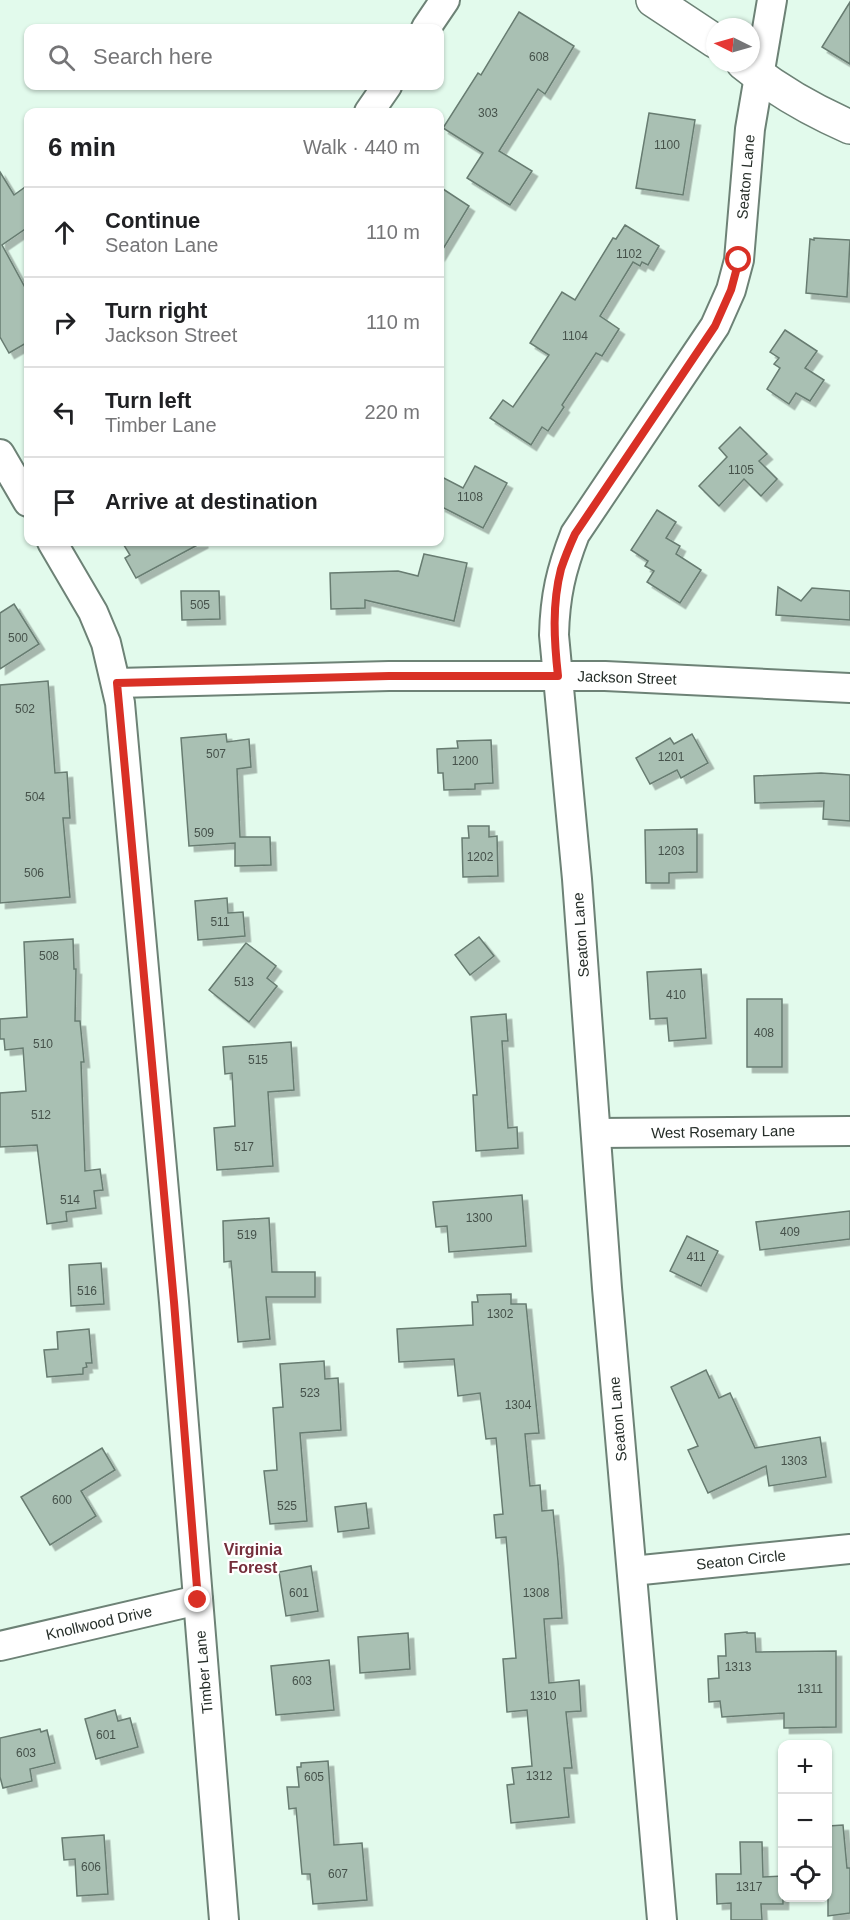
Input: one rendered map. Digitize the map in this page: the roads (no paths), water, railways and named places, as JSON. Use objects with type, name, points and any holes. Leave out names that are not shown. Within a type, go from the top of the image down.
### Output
[{"type":"street","points":[[429,24],[445,0]]},
{"type":"street","points":[[653,0],[706,35]]},
{"type":"street","name":"Seaton Lane","points":[[760,39],[772,0]]},
{"type":"street","name":"Seaton Lane","points":[[662,1920],[607,1287],[577,879],[554,635],[555,605],[561,568],[575,534],[715,326],[731,290],[739,260],[750,129],[751,72]]},
{"type":"street","points":[[756,72],[818,113],[850,127]]},
{"type":"street","points":[[372,108],[384,90]]},
{"type":"street","points":[[4,469],[24,496]]},
{"type":"street","name":"Timber Lane","points":[[54,546],[93,612],[106,644],[117,683],[174,1302],[224,1920]]},
{"type":"street","name":"Jackson Street","points":[[117,683],[389,676],[605,676],[850,688]]},
{"type":"street","name":"West Rosemary Lane","points":[[596,1133],[850,1131]]},
{"type":"street","name":"Seaton Circle","points":[[632,1570],[850,1549]]},
{"type":"street","name":"Knollwood Drive","points":[[0,1647],[198,1600]]},
{"type":"district","name":"Virginia Forest","points":[[253,1558]]}]
